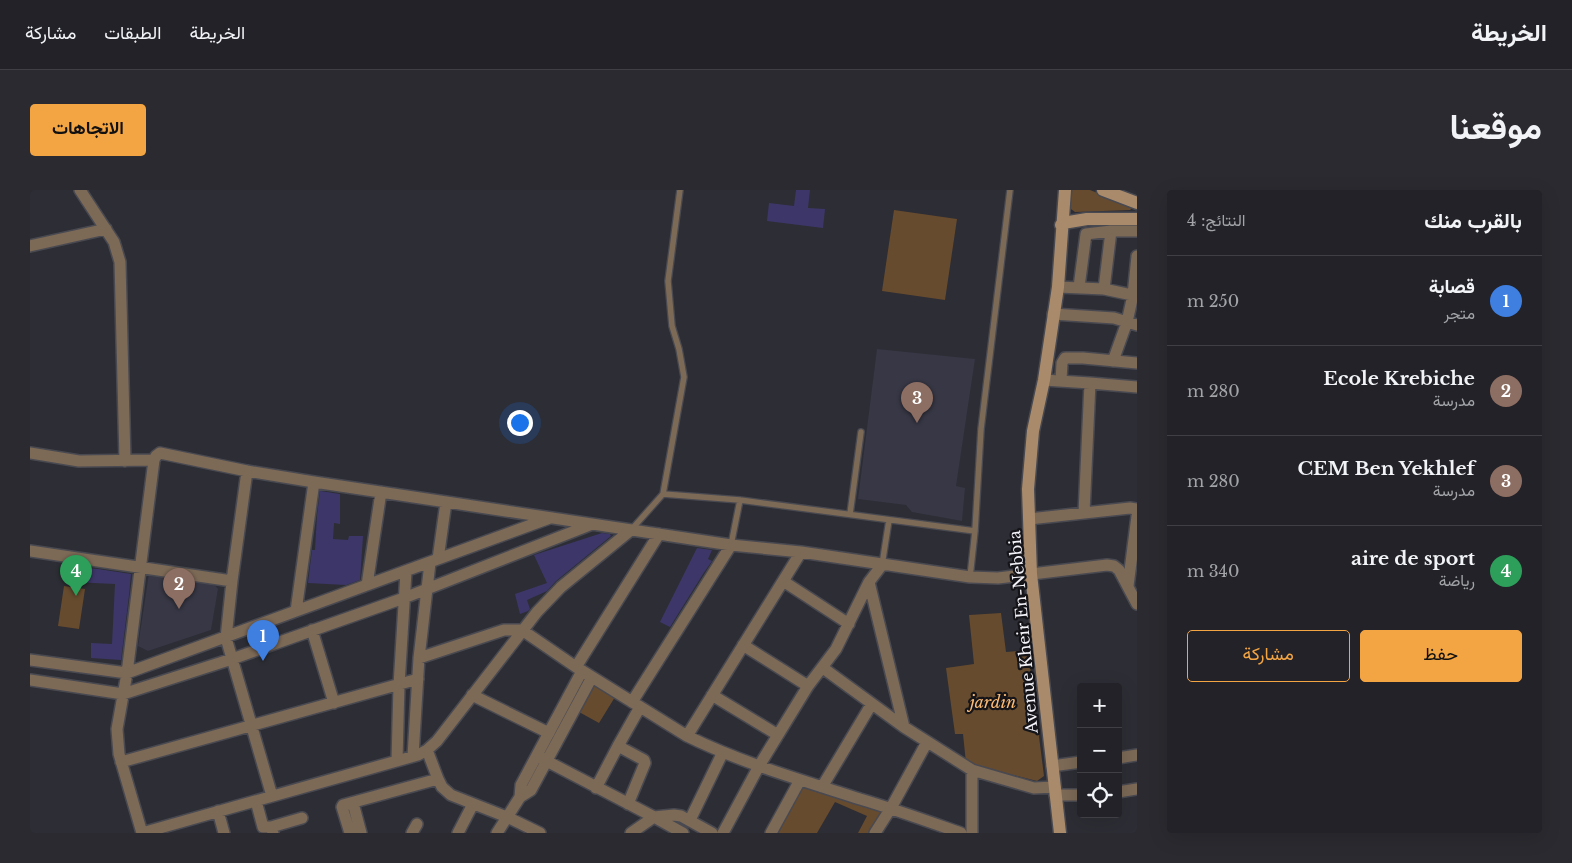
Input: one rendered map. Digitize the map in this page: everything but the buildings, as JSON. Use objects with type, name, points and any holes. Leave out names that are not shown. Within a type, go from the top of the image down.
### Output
[{"type":"main road","name":"Avenue Kheir En-Nebbia","points":[[1060,833],[1031,574],[1028,489],[1033,431],[1044,380],[1058,287],[1064,190]]},
{"type":"main road","points":[[1103,190],[1137,203]]},
{"type":"main road","points":[[1061,225],[1062,223],[1087,219],[1137,219]]},
{"type":"street","points":[[80,190],[114,242],[120,262],[125,461]]},
{"type":"street","points":[[30,246],[106,229]]},
{"type":"street","points":[[1104,289],[1111,231]]},
{"type":"street","points":[[1079,287],[1085,235],[1091,232],[1137,231]]},
{"type":"street","points":[[1113,361],[1132,323],[1137,256]]},
{"type":"street","points":[[1058,287],[1104,289],[1135,296]]},
{"type":"street","points":[[1053,314],[1114,318],[1132,323]]},
{"type":"street","points":[[1062,380],[1062,363],[1066,358],[1137,363]]},
{"type":"street","points":[[1044,380],[1137,387]]},
{"type":"street","points":[[1084,513],[1090,383]]},
{"type":"street","points":[[30,453],[79,461],[154,460]]},
{"type":"street","points":[[631,530],[561,588],[537,612],[437,741],[427,750],[397,761],[142,833],[117,748],[117,729],[154,460],[158,454],[162,453],[248,471],[314,482],[731,545],[801,552],[970,577],[998,578],[1107,565],[1114,566],[1120,570],[1137,604]]},
{"type":"street","points":[[248,471],[226,638],[272,796]]},
{"type":"street","points":[[296,611],[314,482]]},
{"type":"street","points":[[367,585],[381,492]]},
{"type":"street","points":[[413,756],[419,658],[427,590],[446,502]]},
{"type":"street","points":[[1029,519],[1130,508],[1137,511]]},
{"type":"street","points":[[1128,587],[1137,516]]},
{"type":"street","points":[[30,660],[126,673],[552,518]]},
{"type":"street","points":[[30,680],[123,694],[232,659],[427,590],[591,524]]},
{"type":"street","points":[[497,833],[520,797],[521,785],[542,759],[566,714],[583,672],[659,534]]},
{"type":"street","points":[[596,788],[618,746],[636,704],[731,545]]},
{"type":"street","points":[[30,551],[232,581]]},
{"type":"street","points":[[687,736],[801,552]]},
{"type":"street","points":[[723,833],[759,766],[808,686],[836,649],[869,582],[882,565]]},
{"type":"street","points":[[397,761],[399,685],[406,572]]},
{"type":"street","points":[[783,581],[849,624]]},
{"type":"street","points":[[869,582],[904,727]]},
{"type":"street","points":[[312,630],[334,703]]},
{"type":"street","points":[[419,658],[504,630],[522,630],[583,672],[687,736],[759,766],[891,808],[947,831],[961,833]]},
{"type":"street","points":[[743,645],[808,686]]},
{"type":"street","points":[[823,668],[871,705],[972,770],[1034,788],[1077,794]]},
{"type":"street","points":[[121,762],[252,727],[418,679]]},
{"type":"street","points":[[472,695],[549,733]]},
{"type":"street","points":[[712,695],[778,736]]},
{"type":"street","points":[[822,787],[871,705]]},
{"type":"street","points":[[542,759],[549,733],[566,714]]},
{"type":"street","points":[[876,833],[926,742]]},
{"type":"street","points":[[618,746],[644,760],[646,763],[628,804]]},
{"type":"street","points":[[427,750],[442,787],[451,795],[507,816],[540,833]]},
{"type":"street","points":[[690,820],[723,752]]},
{"type":"street","points":[[1122,757],[1137,755]]},
{"type":"street","points":[[542,759],[681,832]]},
{"type":"street","points":[[1052,766],[1077,763]]},
{"type":"street","points":[[972,770],[972,833]]},
{"type":"street","points":[[348,805],[438,779]]},
{"type":"street","points":[[771,833],[800,780]]},
{"type":"street","points":[[1122,791],[1137,789]]},
{"type":"street","points":[[256,800],[263,827],[272,830],[302,818]]},
{"type":"street","points":[[458,833],[473,804]]},
{"type":"street","points":[[348,805],[350,833]]},
{"type":"street","points":[[348,805],[362,833]]},
{"type":"street","points":[[218,811],[224,833]]},
{"type":"street","points":[[631,833],[654,817],[674,815],[683,816],[712,833]]},
{"type":"lane","points":[[631,530],[663,494],[684,377],[679,349],[672,326],[668,281],[680,190]]},
{"type":"lane","points":[[970,577],[975,531],[981,430],[1010,190]]},
{"type":"lane","points":[[850,514],[861,432]]},
{"type":"lane","points":[[663,494],[740,500],[975,531]]},
{"type":"lane","points":[[731,545],[740,500]]},
{"type":"lane","points":[[882,565],[889,520]]},
{"type":"shaded area","points":[[877,349],[975,359],[956,486],[965,488],[962,521],[912,512],[906,505],[858,499]]},
{"type":"shaded area","points":[[149,573],[214,584],[218,589],[211,630],[148,651],[138,646]]},
{"type":"green space","points":[[1069,190],[1090,190],[1133,207],[1130,210],[1075,212],[1067,206]]},
{"type":"green space","points":[[894,210],[957,219],[945,300],[882,291]]},
{"type":"green space","points":[[64,586],[85,589],[79,629],[58,626]]},
{"type":"green space","name":"jardin","points":[[1001,613],[1006,652],[1028,650],[1044,776],[1037,781],[966,763],[963,734],[955,734],[946,668],[974,664],[969,615]]},
{"type":"green space","points":[[595,685],[615,697],[599,723],[579,712]]},
{"type":"green space","points":[[803,786],[884,810],[870,833],[858,833],[867,816],[835,802],[817,833],[775,833]]},
{"type":"place","name":"CEM Ben Yekhlef","points":[[917,423]]},
{"type":"place","name":"aire de sport","points":[[76,596]]},
{"type":"place","name":"Ecole Krebiche","points":[[179,609]]},
{"type":"place","name":"قصابة","points":[[263,661]]}]
